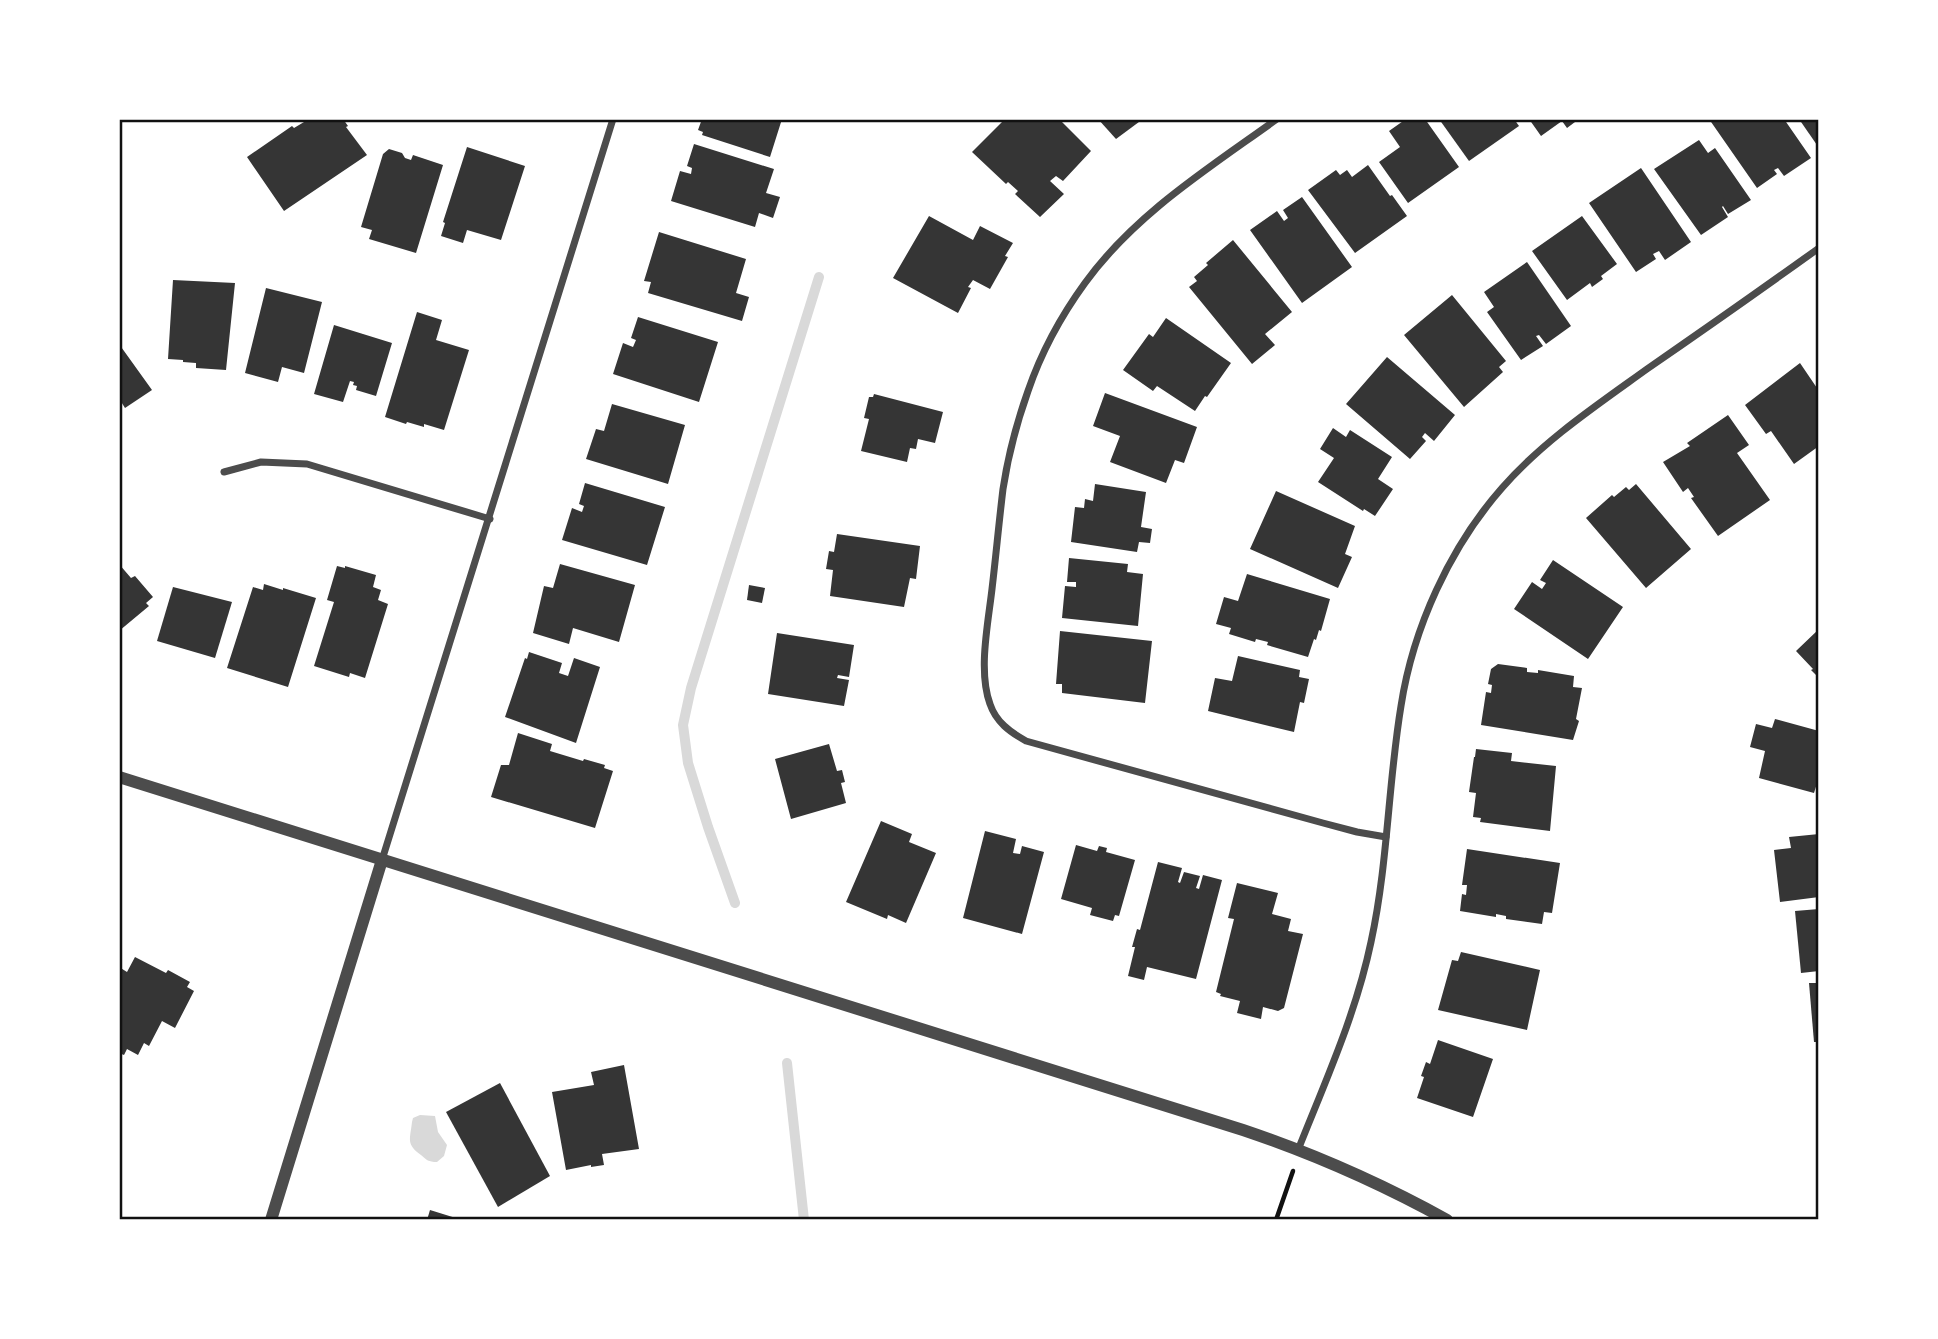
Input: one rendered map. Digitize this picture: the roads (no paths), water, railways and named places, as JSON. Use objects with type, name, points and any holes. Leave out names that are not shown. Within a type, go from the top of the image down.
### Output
[{"type":"street","points":[[271,1220],[613,119]]},
{"type":"street","points":[[1277,119],[1180,188],[1116,245],[1085,283],[1063,316],[1042,357],[1021,414],[1003,489],[987,638],[986,690],[993,713],[1003,726],[1026,741],[1323,823],[1386,837]]},
{"type":"street","points":[[1298,1150],[1338,1050],[1362,978],[1373,933],[1401,704],[1426,617],[1454,555],[1500,489],[1551,440],[1819,248]]},
{"type":"street","points":[[224,472],[261,462],[307,464],[489,519]]},
{"type":"street","points":[[119,777],[1224,1124],[1298,1150],[1367,1179],[1447,1220]]},
{"type":"waterway","points":[[735,903],[688,763],[683,725],[691,688],[819,277]]},
{"type":"waterway","points":[[787,1063],[804,1220]]}]
